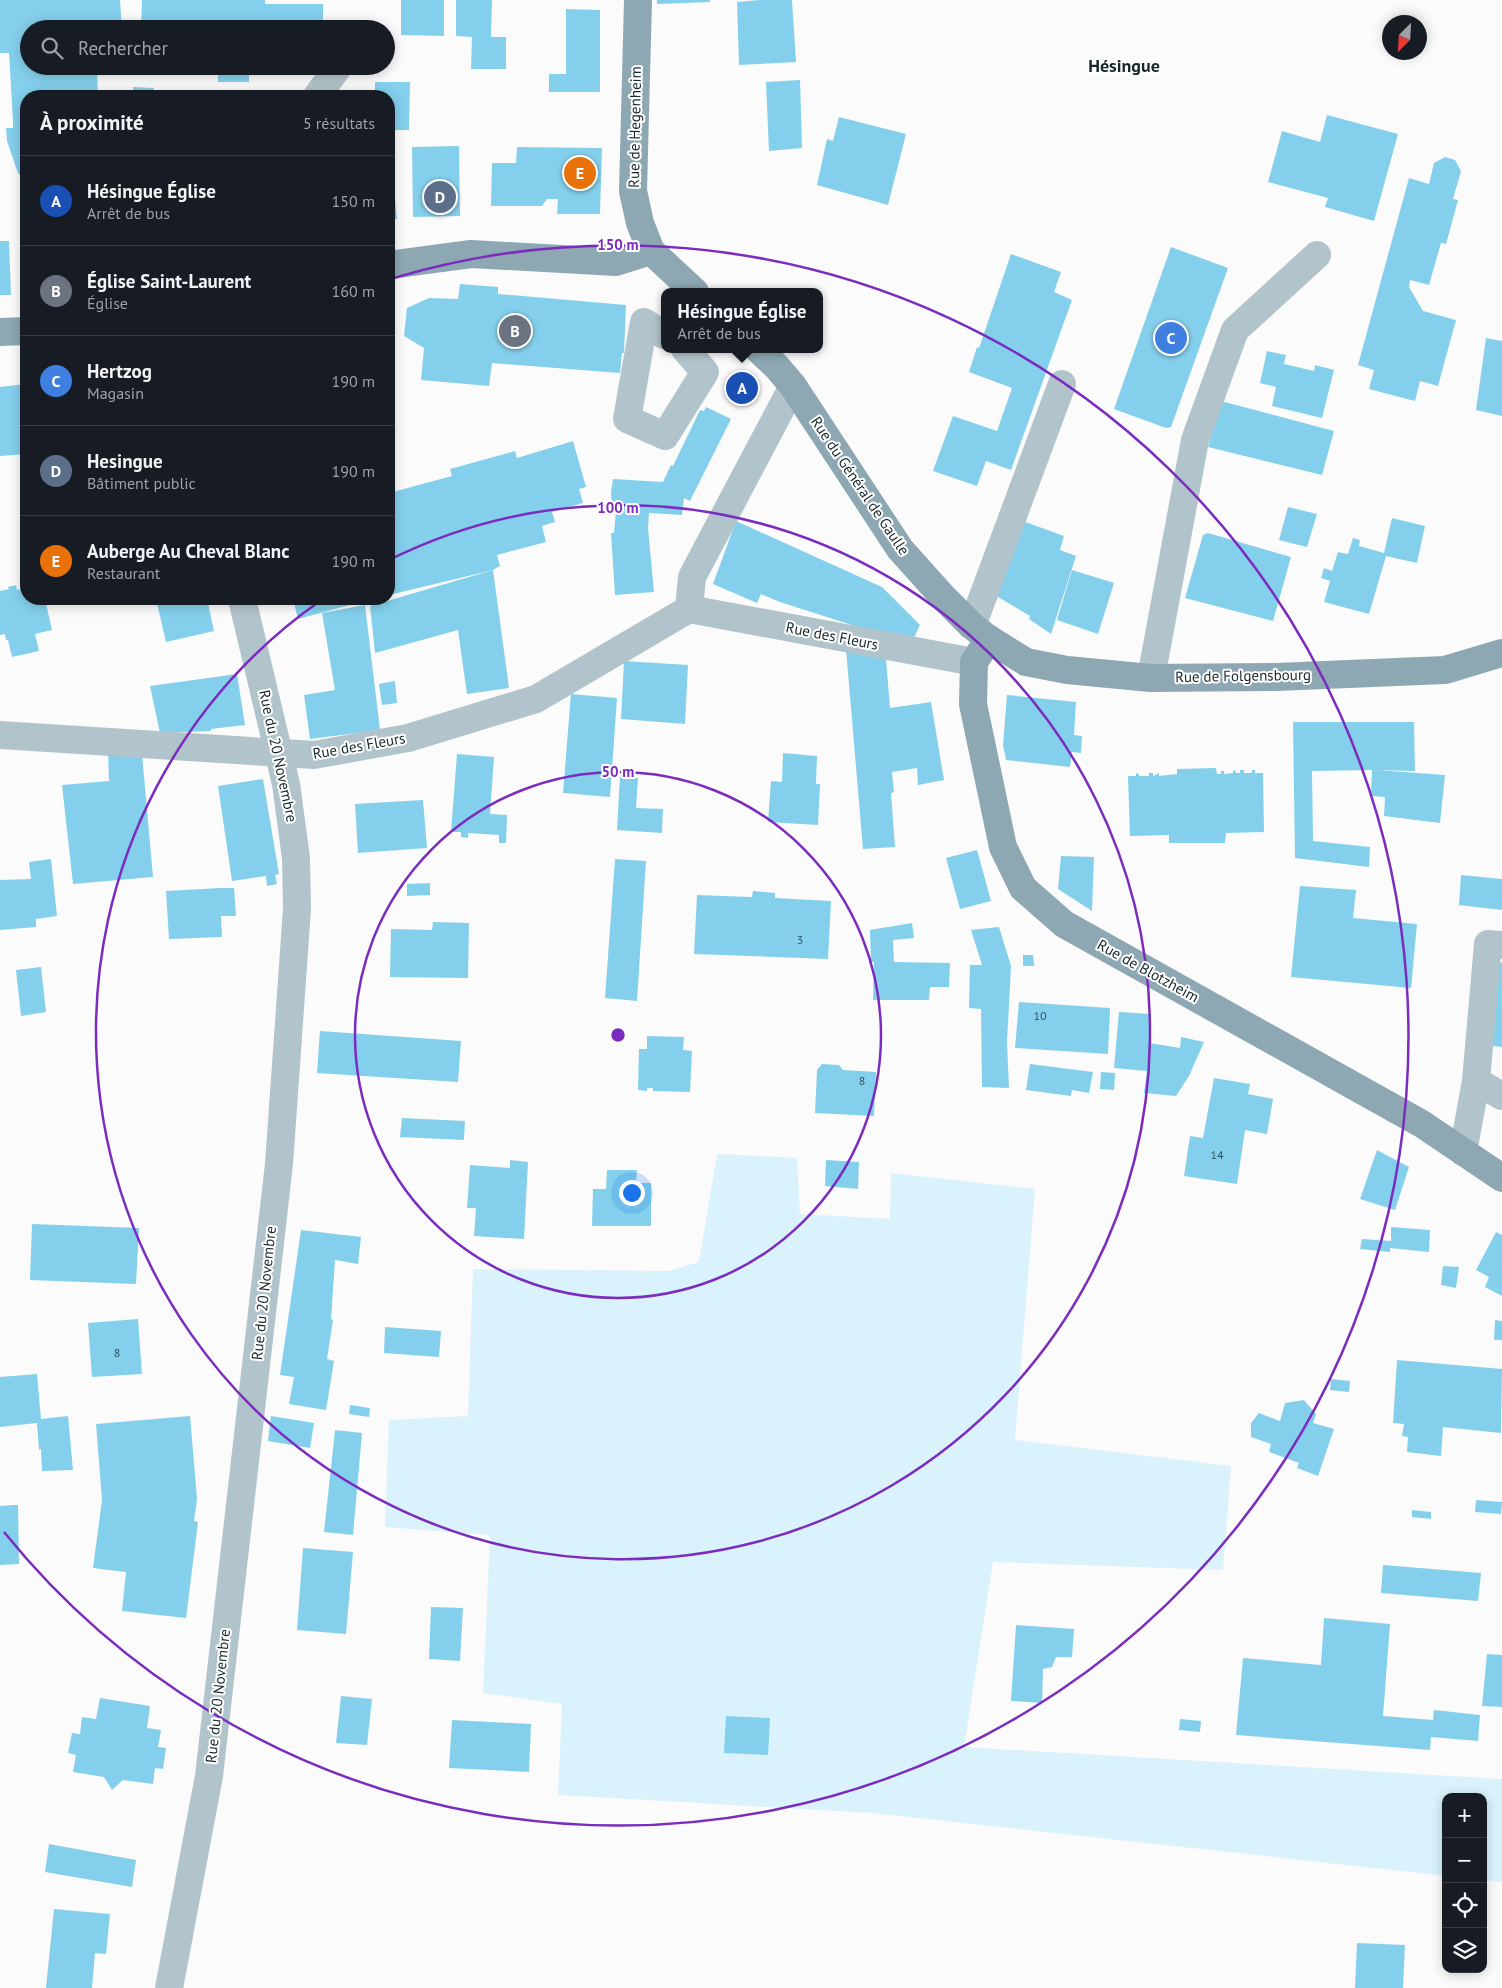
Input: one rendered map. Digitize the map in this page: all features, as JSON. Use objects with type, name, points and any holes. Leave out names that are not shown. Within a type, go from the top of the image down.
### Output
[{"type":"main road","name":"Rue de Hegenheim","points":[[638,0],[633,191],[640,223],[651,251]]},
{"type":"main road","points":[[395,264],[471,254],[616,262],[651,251],[691,288]]},
{"type":"main road","points":[[0,332],[20,331]]},
{"type":"main road","name":"Rue du Général de Gaulle","points":[[762,353],[794,386],[900,549],[944,598],[980,633]]},
{"type":"main road","points":[[974,662],[980,633]]},
{"type":"main road","name":"Rue de Folgensbourg","points":[[980,633],[1026,662],[1066,670],[1150,678],[1276,677],[1445,670],[1502,653]]},
{"type":"main road","name":"Rue de Blotzheim","points":[[974,662],[973,704],[1003,847],[1022,888],[1064,924],[1422,1124],[1502,1178]]},
{"type":"street","points":[[321,90],[332,75]]},
{"type":"street","points":[[1150,678],[1195,440],[1235,330],[1317,255]]},
{"type":"street","points":[[661,333],[644,322],[627,419],[665,436],[705,372],[688,353]]},
{"type":"street","points":[[980,633],[1062,384]]},
{"type":"street","points":[[689,609],[692,577],[794,386]]},
{"type":"street","name":"Rue du 20 Novembre","points":[[169,1988],[209,1776],[279,1164],[297,909],[296,858],[286,784],[243,605]]},
{"type":"street","name":"Rue des Fleurs","points":[[0,735],[314,755],[408,738],[536,699],[689,609],[974,662]]},
{"type":"street","points":[[1463,1152],[1476,1081],[1488,944],[1502,945]]},
{"type":"street","points":[[1476,1081],[1502,1096]]},
{"type":"shaded area","points":[[717,1154],[797,1158],[800,1214],[890,1219],[891,1173],[1035,1189],[1015,1440],[1231,1466],[1223,1570],[993,1562],[964,1747],[1502,1779],[1502,1882],[1487,1880],[1487,1793],[1442,1793],[1442,1876],[873,1813],[558,1795],[562,1704],[483,1693],[490,1535],[385,1527],[389,1420],[468,1416],[473,1269],[669,1271],[699,1262]]},
{"type":"building","points":[[0,0],[120,0],[121,20],[20,20],[20,75],[97,75],[98,90],[20,90],[20,176],[7,141],[6,128],[13,128],[9,53],[0,53]]},
{"type":"building","points":[[142,0],[265,0],[265,4],[323,4],[323,20],[141,20]]},
{"type":"building","points":[[401,0],[444,0],[444,36],[401,35]]},
{"type":"building","points":[[456,0],[492,0],[491,37],[506,37],[506,69],[471,69],[472,37],[456,36]]},
{"type":"building","points":[[657,0],[710,0],[710,2],[657,4]]},
{"type":"building","points":[[792,0],[796,62],[739,65],[737,2]]},
{"type":"building","points":[[566,9],[600,10],[600,92],[549,92],[549,74],[566,74]]},
{"type":"building","points":[[218,75],[249,75],[249,82],[218,82]]},
{"type":"building","points":[[800,80],[802,148],[769,151],[766,82]]},
{"type":"building","points":[[375,82],[410,82],[409,130],[395,130],[395,90],[375,90]]},
{"type":"building","points":[[133,87],[154,88],[154,90],[133,90]]},
{"type":"building","points":[[1327,115],[1398,134],[1374,221],[1325,207],[1328,198],[1268,182],[1282,131],[1320,142]]},
{"type":"building","points":[[839,117],[906,134],[888,205],[817,185],[827,139],[833,141]]},
{"type":"building","points":[[459,146],[460,216],[413,217],[412,147]]},
{"type":"building","points":[[517,147],[602,148],[600,214],[557,214],[558,199],[547,199],[542,206],[491,206],[492,163],[516,163]]},
{"type":"building","points":[[1445,157],[1455,160],[1461,171],[1453,199],[1458,200],[1446,244],[1441,243],[1429,285],[1410,280],[1409,287],[1423,311],[1456,320],[1438,386],[1420,381],[1415,401],[1369,389],[1374,370],[1358,365],[1409,178],[1429,184],[1434,163]]},
{"type":"building","points":[[395,199],[397,219],[395,219]]},
{"type":"building","points":[[0,241],[9,241],[11,295],[0,295]]},
{"type":"building","points":[[1171,247],[1228,268],[1171,427],[1166,428],[1114,409]]},
{"type":"building","points":[[1011,254],[1061,272],[1054,292],[1072,300],[1011,470],[986,461],[977,486],[933,471],[953,416],[997,431],[1012,388],[969,372]]},
{"type":"building","points":[[460,284],[498,287],[498,294],[626,305],[624,353],[622,353],[620,373],[492,363],[489,386],[421,380],[424,348],[404,336],[407,308],[429,298],[458,299]]},
{"type":"building","points":[[1486,338],[1502,341],[1502,416],[1476,410]]},
{"type":"building","points":[[1267,351],[1286,355],[1284,364],[1314,371],[1315,365],[1334,370],[1322,418],[1272,406],[1276,387],[1260,383]]},
{"type":"building","points":[[20,385],[20,454],[0,456],[0,387]]},
{"type":"building","points":[[1221,401],[1334,431],[1322,475],[1208,447]]},
{"type":"building","points":[[706,407],[731,419],[690,501],[684,498],[682,515],[649,513],[648,528],[654,592],[615,595],[611,533],[614,533],[616,511],[612,511],[611,492],[613,479],[663,482],[671,465],[673,466],[700,410],[704,411]]},
{"type":"building","points":[[573,441],[586,487],[579,489],[583,503],[552,512],[555,522],[542,526],[546,542],[497,555],[500,566],[493,570],[395,594],[395,491],[452,476],[450,469],[515,451],[517,458]]},
{"type":"building","points":[[1288,507],[1317,514],[1307,547],[1279,540]]},
{"type":"building","points":[[1392,518],[1425,526],[1417,563],[1386,556],[1369,614],[1324,602],[1330,581],[1321,578],[1324,568],[1332,571],[1338,552],[1348,554],[1353,538],[1360,540],[1359,546],[1384,553]]},
{"type":"building","points":[[1020,520],[1064,536],[1060,550],[1076,556],[1051,634],[1029,619],[1030,616],[993,594]]},
{"type":"building","points":[[736,521],[882,587],[920,625],[911,644],[780,602],[761,594],[757,603],[713,584]]},
{"type":"building","points":[[1208,533],[1291,557],[1273,621],[1185,598],[1203,535]]},
{"type":"building","points":[[493,570],[509,688],[467,694],[458,630],[375,653],[370,606],[395,605],[395,599]]},
{"type":"building","points":[[1072,570],[1114,583],[1098,634],[1057,620]]},
{"type":"building","points":[[16,585],[17,590],[20,589],[20,605],[46,605],[52,630],[35,634],[39,651],[12,657],[5,634],[0,635],[0,591],[9,589],[8,587]]},
{"type":"building","points":[[157,605],[208,605],[214,631],[166,642]]},
{"type":"building","points":[[294,605],[350,605],[298,619]]},
{"type":"building","points":[[365,605],[380,730],[310,739],[304,695],[335,690],[322,613]]},
{"type":"building","points":[[846,649],[886,659],[890,708],[931,702],[944,780],[918,785],[917,768],[892,772],[894,792],[891,793],[895,847],[863,849]]},
{"type":"building","points":[[624,661],[688,665],[685,724],[621,719]]},
{"type":"building","points":[[237,674],[245,725],[211,729],[211,731],[160,733],[150,686]]},
{"type":"building","points":[[395,681],[397,703],[382,705],[379,684]]},
{"type":"building","points":[[571,694],[617,698],[610,797],[563,793]]},
{"type":"building","points":[[1007,695],[1076,702],[1074,735],[1082,736],[1081,753],[1072,752],[1070,767],[1006,760],[1003,745]]},
{"type":"building","points":[[1293,722],[1414,722],[1415,771],[1377,770],[1445,775],[1440,823],[1384,816],[1385,797],[1371,796],[1372,770],[1312,771],[1313,841],[1370,847],[1369,867],[1295,858]]},
{"type":"building","points":[[108,751],[142,754],[153,877],[73,884],[62,785],[109,781]]},
{"type":"building","points":[[783,753],[817,756],[816,784],[820,784],[818,825],[768,822],[771,781],[782,782]]},
{"type":"building","points":[[457,754],[494,757],[490,814],[507,815],[506,843],[499,843],[499,835],[468,833],[468,838],[461,837],[461,832],[451,832]]},
{"type":"building","points":[[1216,768],[1217,774],[1221,774],[1221,771],[1224,771],[1224,774],[1233,773],[1235,770],[1236,773],[1244,770],[1244,773],[1252,773],[1252,770],[1255,770],[1255,773],[1263,773],[1264,832],[1226,833],[1225,843],[1169,843],[1169,835],[1130,836],[1128,776],[1136,776],[1136,773],[1139,776],[1149,776],[1149,773],[1153,773],[1153,776],[1159,773],[1159,776],[1177,774],[1177,769]]},
{"type":"building","points":[[620,777],[638,778],[636,808],[663,809],[662,833],[617,830]]},
{"type":"building","points":[[263,779],[279,874],[275,875],[277,884],[267,886],[266,876],[232,881],[218,786]]},
{"type":"building","points":[[423,800],[427,848],[358,853],[355,804]]},
{"type":"building","points":[[977,850],[991,901],[960,909],[946,858]]},
{"type":"building","points":[[1061,856],[1094,857],[1092,911],[1058,889]]},
{"type":"building","points":[[51,859],[57,916],[36,919],[36,927],[0,930],[0,880],[31,879],[29,862]]},
{"type":"building","points":[[615,859],[646,861],[637,1001],[605,998]]},
{"type":"building","points":[[1461,875],[1502,879],[1502,910],[1459,905]]},
{"type":"building","points":[[430,883],[430,895],[407,896],[407,884]]},
{"type":"building","points":[[1300,886],[1356,890],[1353,918],[1417,924],[1411,988],[1291,977]]},
{"type":"building","points":[[234,888],[236,916],[221,916],[222,937],[169,939],[166,891]]},
{"type":"building","points":[[753,891],[775,893],[775,898],[831,901],[828,959],[694,954],[697,895],[752,897]]},
{"type":"building","points":[[433,922],[469,923],[468,978],[390,977],[391,929],[432,930]]},
{"type":"building","points":[[912,923],[914,938],[893,940],[894,962],[950,963],[949,987],[930,987],[929,1000],[873,1000],[874,962],[871,962],[870,930]]},
{"type":"building","points":[[999,927],[1011,966],[1007,1042],[1009,1088],[982,1087],[981,1009],[969,1008],[970,965],[982,965],[971,930]]},
{"type":"building","points":[[1023,955],[1033,955],[1034,966],[1023,966]]},
{"type":"building","points":[[1490,962],[1502,963],[1502,1047],[1493,1046]]},
{"type":"building","points":[[41,967],[46,1012],[21,1016],[16,970]]},
{"type":"building","points":[[1019,1002],[1110,1008],[1108,1054],[1015,1048]]},
{"type":"building","points":[[1119,1012],[1151,1014],[1149,1043],[1180,1048],[1181,1037],[1204,1042],[1189,1076],[1176,1096],[1144,1093],[1147,1071],[1114,1068]]},
{"type":"building","points":[[320,1031],[461,1041],[458,1082],[317,1073]]},
{"type":"building","points":[[647,1036],[684,1037],[683,1050],[692,1051],[690,1092],[653,1091],[653,1088],[647,1088],[647,1091],[638,1090],[639,1049],[647,1049]]},
{"type":"building","points":[[822,1064],[839,1065],[843,1070],[876,1072],[874,1116],[815,1113],[817,1070]]},
{"type":"building","points":[[1030,1064],[1093,1072],[1089,1093],[1072,1090],[1071,1096],[1026,1090]]},
{"type":"building","points":[[1101,1072],[1115,1073],[1114,1090],[1100,1089]]},
{"type":"building","points":[[1214,1078],[1250,1084],[1248,1094],[1273,1099],[1267,1134],[1245,1130],[1237,1184],[1184,1176],[1190,1136],[1203,1138]]},
{"type":"building","points":[[402,1118],[465,1121],[464,1140],[400,1137]]},
{"type":"building","points":[[1377,1150],[1409,1167],[1395,1210],[1360,1199]]},
{"type":"building","points":[[510,1160],[528,1162],[524,1239],[474,1236],[476,1208],[467,1208],[470,1165],[510,1168]]},
{"type":"building","points":[[826,1160],[859,1162],[858,1189],[825,1186]]},
{"type":"building","points":[[607,1170],[637,1170],[636,1183],[651,1183],[651,1226],[592,1226],[593,1189],[606,1189]]},
{"type":"building","points":[[32,1224],[139,1228],[136,1284],[30,1280]]},
{"type":"building","points":[[1391,1227],[1430,1230],[1429,1252],[1390,1248],[1390,1252],[1360,1249],[1362,1239],[1391,1241]]},
{"type":"building","points":[[301,1230],[361,1237],[358,1264],[335,1260],[331,1319],[333,1320],[327,1359],[334,1361],[326,1410],[289,1404],[294,1377],[280,1375]]},
{"type":"building","points":[[1496,1232],[1502,1235],[1502,1296],[1485,1287],[1489,1277],[1476,1270]]},
{"type":"building","points":[[1443,1266],[1459,1267],[1456,1288],[1441,1285]]},
{"type":"building","points":[[138,1319],[142,1374],[92,1377],[88,1323]]},
{"type":"building","points":[[1495,1320],[1502,1321],[1502,1340],[1494,1340]]},
{"type":"building","points":[[385,1327],[441,1331],[439,1357],[384,1353]]},
{"type":"building","points":[[1397,1360],[1502,1369],[1501,1433],[1443,1427],[1441,1456],[1407,1452],[1408,1437],[1402,1436],[1404,1424],[1393,1423]]},
{"type":"building","points":[[37,1374],[41,1419],[68,1416],[73,1470],[42,1471],[37,1423],[0,1427],[0,1377]]},
{"type":"building","points":[[1331,1379],[1350,1381],[1349,1392],[1330,1390]]},
{"type":"building","points":[[1304,1400],[1316,1414],[1313,1423],[1334,1429],[1318,1476],[1297,1468],[1299,1463],[1269,1452],[1271,1444],[1251,1437],[1251,1423],[1259,1413],[1280,1421],[1285,1403]]},
{"type":"building","points":[[350,1405],[370,1408],[369,1417],[349,1414]]},
{"type":"building","points":[[190,1416],[197,1499],[194,1521],[198,1522],[186,1618],[122,1611],[126,1572],[93,1568],[102,1500],[96,1424]]},
{"type":"building","points":[[271,1416],[314,1423],[310,1448],[268,1441]]},
{"type":"building","points":[[335,1430],[362,1433],[353,1535],[324,1532]]},
{"type":"building","points":[[1476,1500],[1502,1502],[1501,1514],[1475,1512]]},
{"type":"building","points":[[18,1505],[19,1564],[0,1565],[0,1506]]},
{"type":"building","points":[[1412,1510],[1431,1512],[1431,1519],[1412,1517]]},
{"type":"building","points":[[303,1548],[353,1552],[346,1634],[297,1630]]},
{"type":"building","points":[[1383,1565],[1481,1573],[1478,1601],[1381,1593]]},
{"type":"building","points":[[431,1607],[463,1608],[460,1661],[429,1659]]},
{"type":"building","points":[[1324,1618],[1390,1624],[1383,1716],[1433,1720],[1434,1710],[1480,1715],[1478,1741],[1431,1737],[1430,1750],[1236,1735],[1243,1658],[1321,1665]]},
{"type":"building","points":[[1016,1625],[1074,1629],[1072,1657],[1056,1657],[1052,1667],[1043,1669],[1042,1703],[1011,1701]]},
{"type":"building","points":[[1487,1654],[1502,1655],[1502,1707],[1482,1706]]},
{"type":"building","points":[[341,1696],[372,1699],[367,1745],[336,1743]]},
{"type":"building","points":[[100,1698],[150,1706],[147,1728],[161,1730],[158,1747],[166,1748],[163,1769],[155,1768],[153,1784],[123,1780],[112,1790],[104,1777],[73,1772],[76,1755],[68,1753],[72,1733],[80,1734],[82,1717],[96,1719]]},
{"type":"building","points":[[726,1716],[770,1718],[768,1755],[724,1753]]},
{"type":"building","points":[[1180,1719],[1201,1721],[1200,1732],[1179,1730]]},
{"type":"building","points":[[452,1720],[531,1724],[529,1772],[449,1768]]},
{"type":"building","points":[[49,1844],[136,1860],[132,1887],[45,1872]]},
{"type":"building","points":[[54,1909],[110,1914],[106,1954],[95,1953],[92,1988],[46,1988]]},
{"type":"building","points":[[1357,1943],[1405,1945],[1403,1988],[1355,1988]]},
{"type":"place","name":"Auberge Au Cheval Blanc","points":[[580,173]]},
{"type":"place","name":"Hesingue","points":[[440,197]]},
{"type":"place","name":"Église Saint-Laurent","points":[[515,331]]},
{"type":"place","name":"Hertzog","points":[[1171,338]]},
{"type":"place","name":"Hésingue Église","points":[[742,388]]},
{"type":"district","name":"Hésingue","points":[[1124,66]]}]
